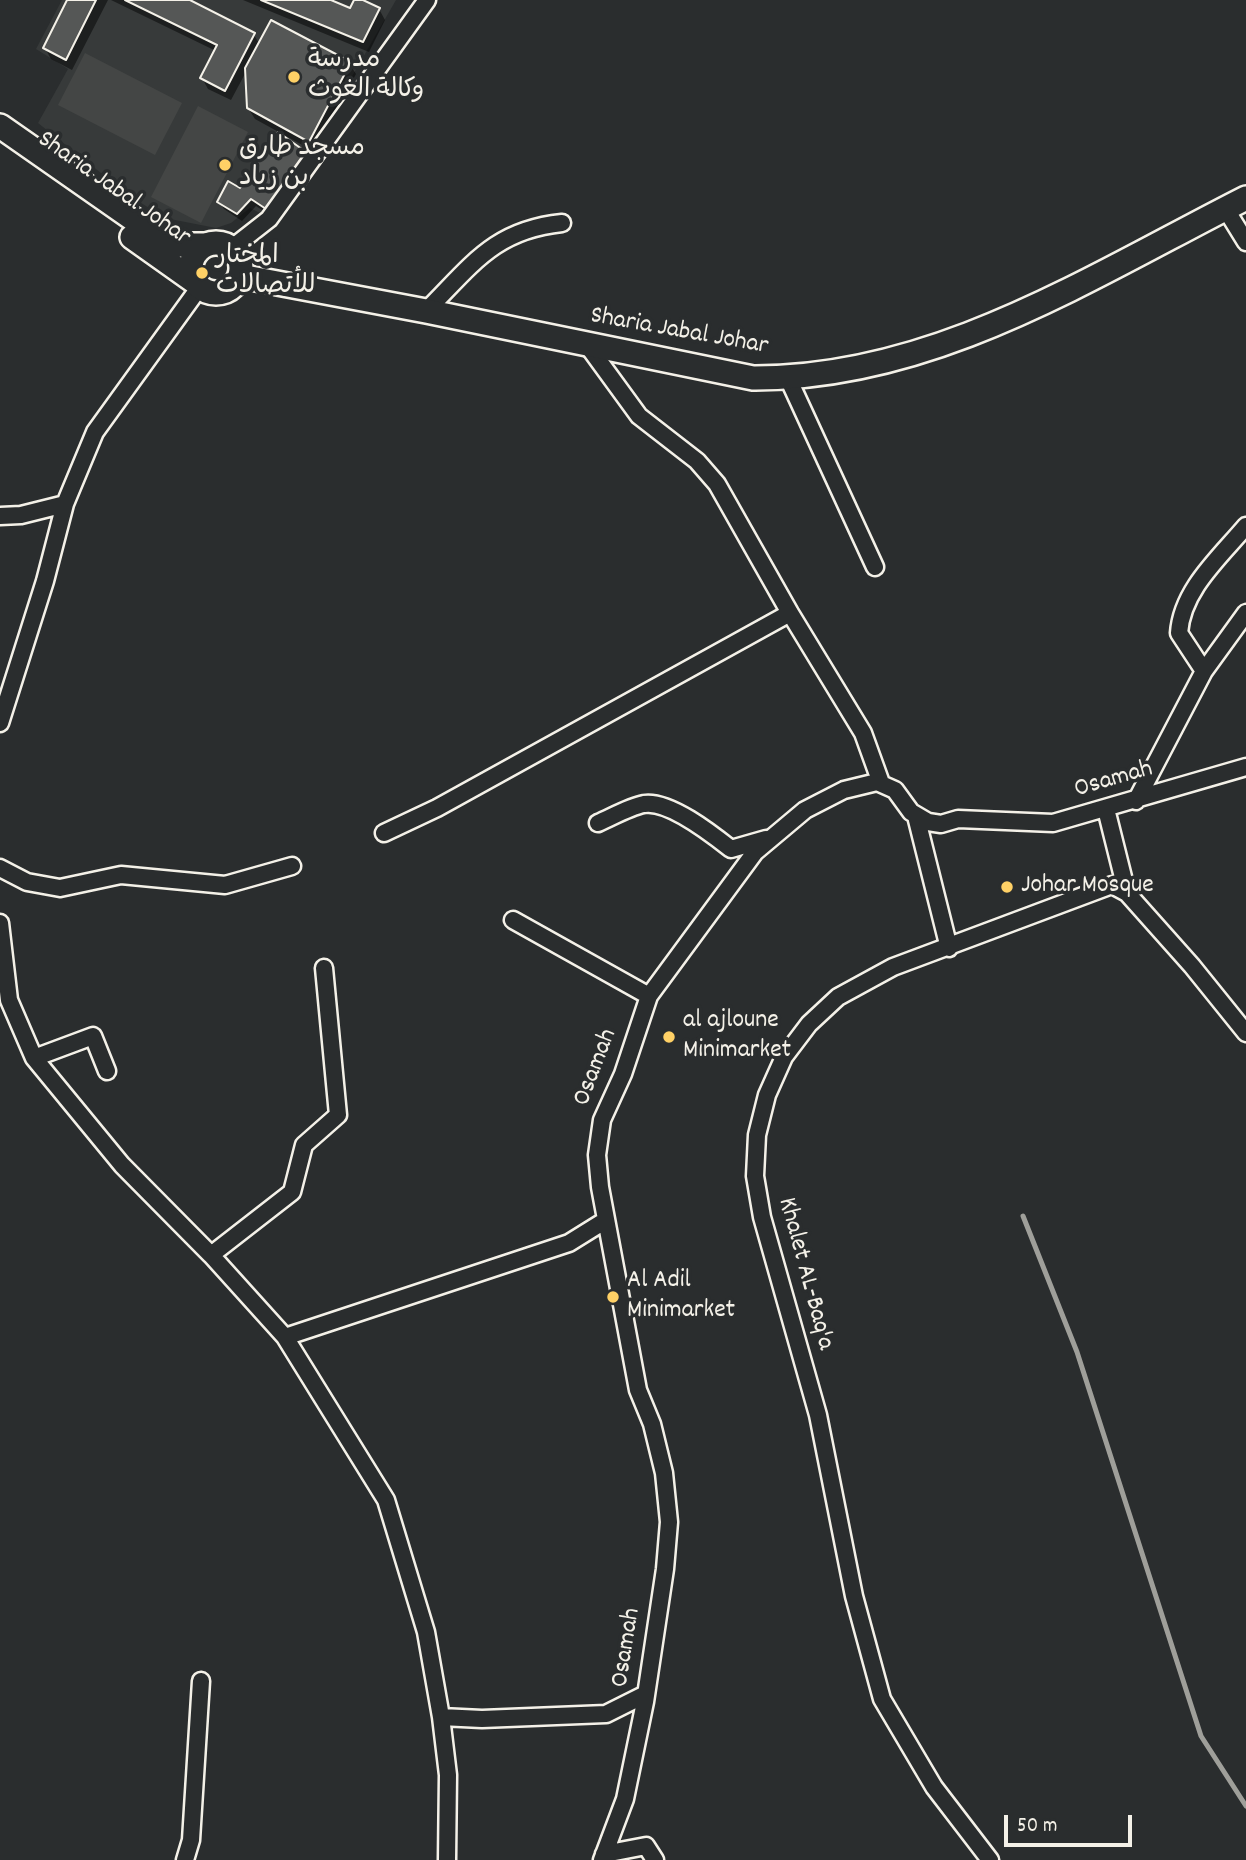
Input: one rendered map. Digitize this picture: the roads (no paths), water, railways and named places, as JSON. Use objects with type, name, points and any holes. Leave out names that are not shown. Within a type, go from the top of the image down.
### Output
[{"type":"street","points":[[232,248],[269,219],[427,0]]},
{"type":"street","name":"Sharia Jabal Johar","points":[[0,126],[162,239],[188,247],[204,245]]},
{"type":"street","name":"Sharia Jabal Johar","points":[[0,145],[196,285]]},
{"type":"street","name":"Sharia Jabal Johar","points":[[240,276],[426,310],[753,378],[788,378],[849,370],[906,358],[960,339],[1025,311],[1246,198]]},
{"type":"street","points":[[1225,208],[1246,242]]},
{"type":"street","points":[[426,310],[488,249],[531,227],[562,223]]},
{"type":"street","points":[[0,723],[45,581],[65,504],[95,432],[196,285],[191,261],[204,245],[219,243],[232,248],[240,261],[240,276],[226,292],[212,293],[196,285]]},
{"type":"street","points":[[588,345],[639,416],[697,461],[712,478],[863,733],[881,783],[900,794],[916,816],[949,948]]},
{"type":"street","points":[[788,378],[875,567]]},
{"type":"street","points":[[0,516],[21,515],[65,504]]},
{"type":"street","points":[[1204,671],[1179,633],[1183,610],[1194,588],[1246,526]]},
{"type":"street","points":[[384,833],[437,808],[790,613]]},
{"type":"street","points":[[1136,801],[1204,671],[1246,613]]},
{"type":"street","name":"Osamah","points":[[916,816],[934,824],[958,818],[1053,823],[1246,767]]},
{"type":"street","name":"Osamah","points":[[603,1857],[625,1799],[646,1694],[665,1569],[668,1498],[659,1448],[638,1390],[598,1173],[598,1138],[607,1103],[623,1074],[649,996],[742,869],[769,838],[824,799],[861,784],[881,783]]},
{"type":"street","points":[[598,823],[646,804],[673,811],[731,849],[769,838]]},
{"type":"street","points":[[1107,809],[1127,893],[1192,965],[1246,1033]]},
{"type":"street","points":[[0,868],[27,882],[60,888],[121,875],[225,885],[292,866]]},
{"type":"street","name":"Khalet AL-Baq'a","points":[[990,1860],[934,1787],[882,1699],[854,1596],[818,1415],[763,1220],[755,1176],[757,1135],[767,1095],[784,1057],[809,1024],[838,998],[874,975],[1112,885],[1127,893]]},
{"type":"street","points":[[513,920],[649,996]]},
{"type":"street","points":[[0,923],[9,1000],[34,1058],[122,1165],[211,1255],[285,1337],[386,1500],[426,1632],[441,1717],[448,1776],[447,1860]]},
{"type":"street","points":[[211,1255],[292,1192],[304,1145],[338,1115],[324,968]]},
{"type":"street","points":[[34,1058],[93,1035],[107,1071]]},
{"type":"street","points":[[285,1337],[569,1243],[606,1220]]},
{"type":"street","points":[[185,1860],[191,1840],[201,1681]]},
{"type":"street","points":[[441,1717],[482,1719],[606,1714],[646,1694]]},
{"type":"street","points":[[603,1857],[646,1846],[655,1860]]},
{"type":"waterway","points":[[1023,1216],[1077,1352],[1201,1736],[1246,1806]]},
{"type":"place","name":"مدرسة وكالة الغوث","points":[[294,77]]},
{"type":"place","name":"مسجد طارق بن زياد","points":[[225,165]]},
{"type":"place","name":"المختار للأتصالات","points":[[202,273]]},
{"type":"place","name":"Johar Mosque","points":[[1007,887]]},
{"type":"place","name":"al ajloune Minimarket","points":[[669,1037]]},
{"type":"place","name":"Al Adil Minimarket","points":[[613,1297]]}]
